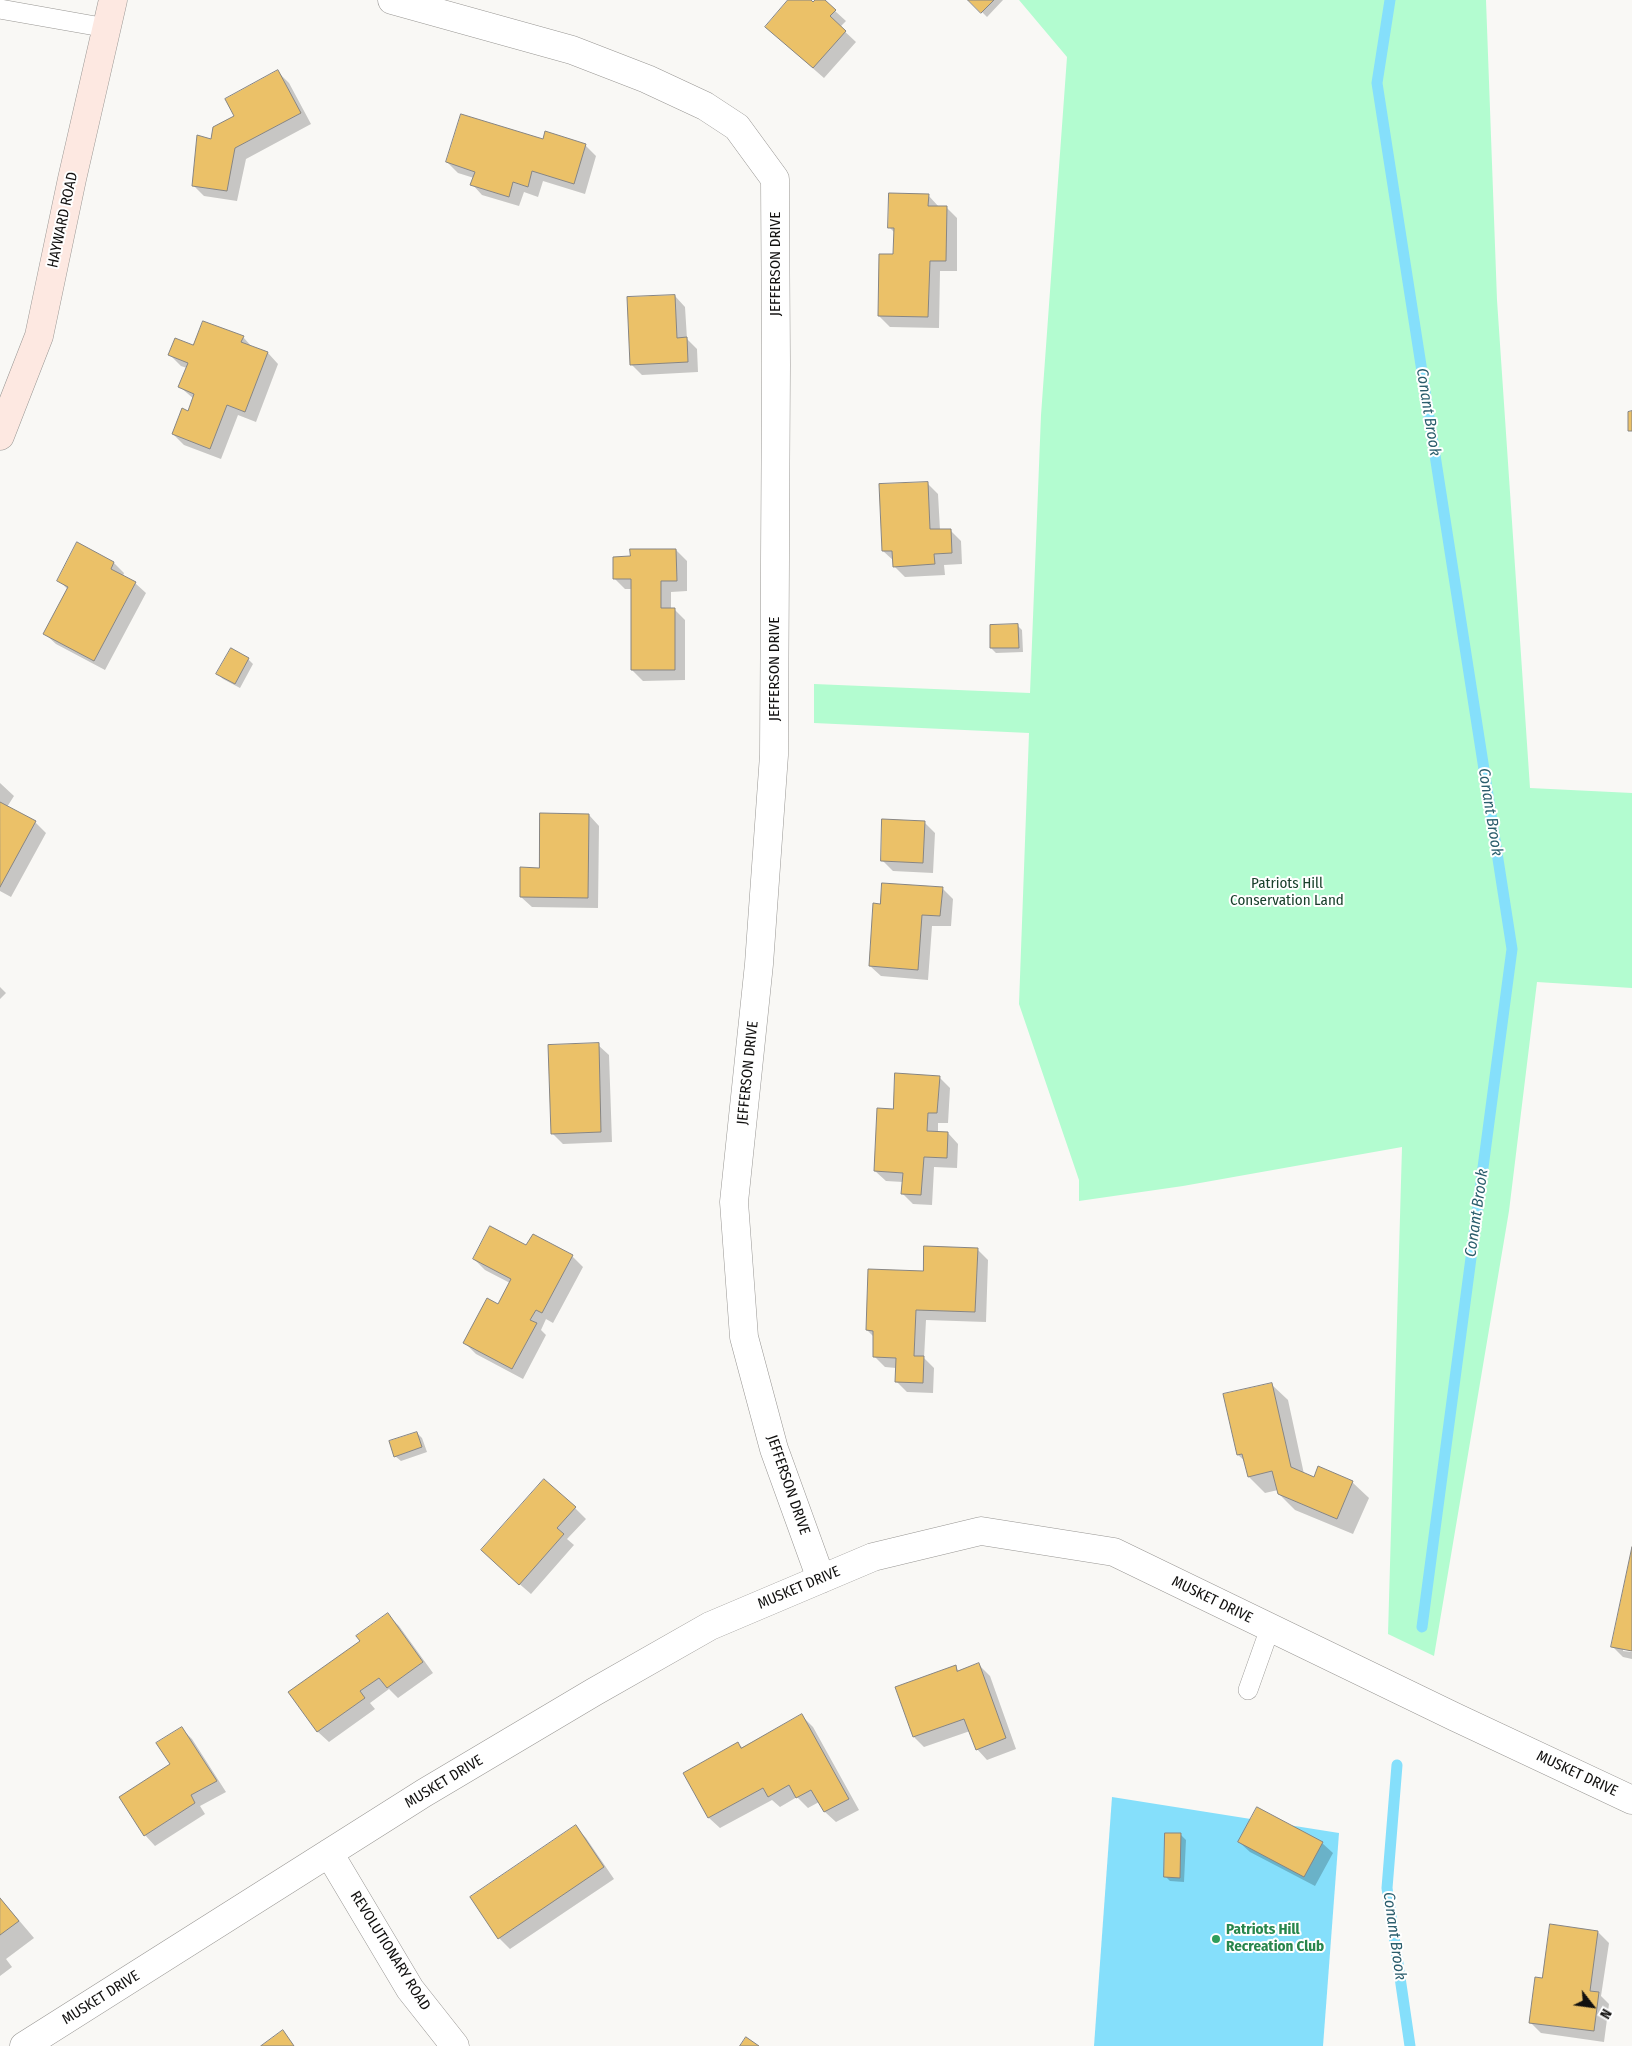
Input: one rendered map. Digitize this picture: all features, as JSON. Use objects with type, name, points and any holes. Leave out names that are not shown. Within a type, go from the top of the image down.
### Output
[{"type":"street","name":"HAYWARD ROAD","points":[[0,436],[39,336],[72,179],[113,0]]},
{"type":"street","name":"JEFFERSON DRIVE","points":[[392,0],[572,50],[655,83],[705,106],[737,127],[775,179],[774,755],[759,964],[734,1202],[744,1337],[774,1449],[821,1578]]},
{"type":"street","name":"MUSKET DRIVE","points":[[24,2046],[424,1793],[710,1626],[873,1557],[981,1531],[1114,1552],[1632,1800]]},
{"type":"street","name":"REVOLUTIONARY ROAD","points":[[329,1853],[410,1989],[455,2046]]},
{"type":"lane","points":[[0,9],[107,28]]},
{"type":"lane","points":[[1248,1690],[1270,1628]]},
{"type":"green space","name":"Patriots Hill Conservation Land","points":[[1019,0],[1486,0],[1497,300],[1530,788],[1632,793],[1632,988],[1537,982],[1509,1211],[1434,1656],[1388,1634],[1402,1147],[1183,1186],[1079,1201],[1079,1180],[1019,1004],[1029,733],[814,723],[814,684],[1030,693],[1041,415],[1067,57]]},
{"type":"water","name":"Patriots Hill Recreation Club","points":[[1112,1797],[1339,1833],[1323,2046],[1094,2046]]},
{"type":"building","points":[[788,0],[811,0],[813,2],[815,0],[825,0],[836,10],[830,16],[846,31],[813,68],[765,27]]},
{"type":"building","points":[[968,0],[994,0],[981,13]]},
{"type":"building","points":[[278,70],[301,113],[235,148],[227,191],[192,186],[197,135],[211,139],[213,127],[234,116],[225,99]]},
{"type":"building","points":[[461,114],[543,139],[545,131],[586,144],[574,184],[532,171],[528,187],[513,182],[509,197],[470,185],[475,172],[446,162]]},
{"type":"building","points":[[889,193],[929,194],[928,206],[947,206],[946,261],[930,261],[928,317],[878,316],[879,254],[893,254],[894,228],[888,228]]},
{"type":"building","points":[[675,295],[677,338],[687,337],[688,362],[630,365],[627,297]]},
{"type":"building","points":[[203,321],[244,336],[241,342],[268,352],[245,412],[227,405],[210,449],[172,434],[182,408],[188,411],[194,394],[178,387],[188,363],[168,355],[175,338],[193,345]]},
{"type":"building","points":[[1632,411],[1632,431],[1628,431],[1628,412]]},
{"type":"building","points":[[928,482],[930,529],[951,529],[952,553],[934,554],[935,564],[893,567],[892,551],[882,551],[879,484]]},
{"type":"building","points":[[77,542],[114,562],[111,569],[136,582],[94,661],[43,634],[68,587],[57,581]]},
{"type":"building","points":[[630,549],[676,549],[677,581],[661,581],[661,608],[675,608],[675,670],[631,670],[631,579],[613,579],[613,557],[630,556]]},
{"type":"building","points":[[1018,624],[1019,648],[990,648],[990,625]]},
{"type":"building","points":[[231,648],[249,658],[235,684],[216,674]]},
{"type":"building","points":[[0,802],[36,821],[0,887]]},
{"type":"building","points":[[540,813],[589,814],[588,898],[520,897],[520,867],[539,868]]},
{"type":"building","points":[[882,819],[925,821],[923,863],[881,861]]},
{"type":"building","points":[[882,883],[943,887],[940,916],[922,915],[918,970],[869,966],[873,903],[880,904]]},
{"type":"building","points":[[599,1043],[601,1132],[551,1134],[548,1045]]},
{"type":"building","points":[[895,1073],[940,1076],[937,1113],[928,1113],[927,1131],[948,1132],[947,1158],[924,1157],[921,1195],[901,1194],[903,1173],[874,1171],[877,1108],[893,1109]]},
{"type":"building","points":[[490,1226],[526,1245],[533,1234],[573,1255],[542,1313],[536,1310],[530,1320],[537,1323],[512,1369],[463,1343],[487,1298],[498,1304],[511,1279],[473,1259]]},
{"type":"building","points":[[924,1246],[978,1248],[975,1312],[916,1310],[914,1356],[924,1356],[923,1383],[895,1382],[896,1358],[873,1357],[873,1331],[866,1330],[868,1269],[923,1271]]},
{"type":"building","points":[[1272,1383],[1291,1467],[1314,1477],[1318,1466],[1353,1481],[1337,1519],[1278,1494],[1272,1471],[1248,1477],[1242,1454],[1237,1455],[1223,1394]]},
{"type":"building","points":[[417,1432],[422,1447],[394,1457],[389,1441]]},
{"type":"building","points":[[544,1479],[576,1507],[557,1528],[564,1534],[519,1585],[481,1550]]},
{"type":"building","points":[[1632,1547],[1632,1651],[1611,1647]]},
{"type":"building","points":[[388,1613],[423,1662],[387,1688],[379,1678],[360,1691],[365,1698],[317,1732],[288,1692],[360,1641],[356,1636]]},
{"type":"building","points":[[979,1663],[1006,1738],[976,1750],[964,1719],[913,1737],[895,1687],[956,1665],[957,1671]]},
{"type":"building","points":[[802,1714],[849,1799],[824,1812],[811,1790],[796,1798],[789,1785],[768,1797],[763,1788],[708,1818],[683,1773],[738,1742],[741,1748]]},
{"type":"building","points":[[182,1727],[217,1781],[191,1795],[195,1803],[144,1836],[119,1797],[170,1764],[156,1743]]},
{"type":"building","points":[[1257,1807],[1323,1842],[1304,1877],[1238,1842]]},
{"type":"building","points":[[576,1825],[604,1867],[498,1939],[470,1897]]},
{"type":"building","points":[[1165,1833],[1181,1833],[1180,1878],[1164,1877]]},
{"type":"building","points":[[0,1898],[19,1921],[0,1935]]},
{"type":"building","points":[[1550,1924],[1598,1931],[1590,1991],[1599,1992],[1594,2031],[1529,2023],[1535,1977],[1542,1978]]},
{"type":"building","points":[[283,2030],[294,2046],[261,2046]]},
{"type":"building","points":[[746,2037],[759,2046],[740,2046]]},
{"type":"waterway","name":"Conant Brook","points":[[1390,0],[1377,83],[1512,949],[1422,1627]]},
{"type":"waterway","name":"Conant Brook","points":[[1397,1765],[1387,1888],[1410,2046]]},
{"type":"place","name":"Patriots Hill Recreation Club","points":[[1216,1939]]}]
